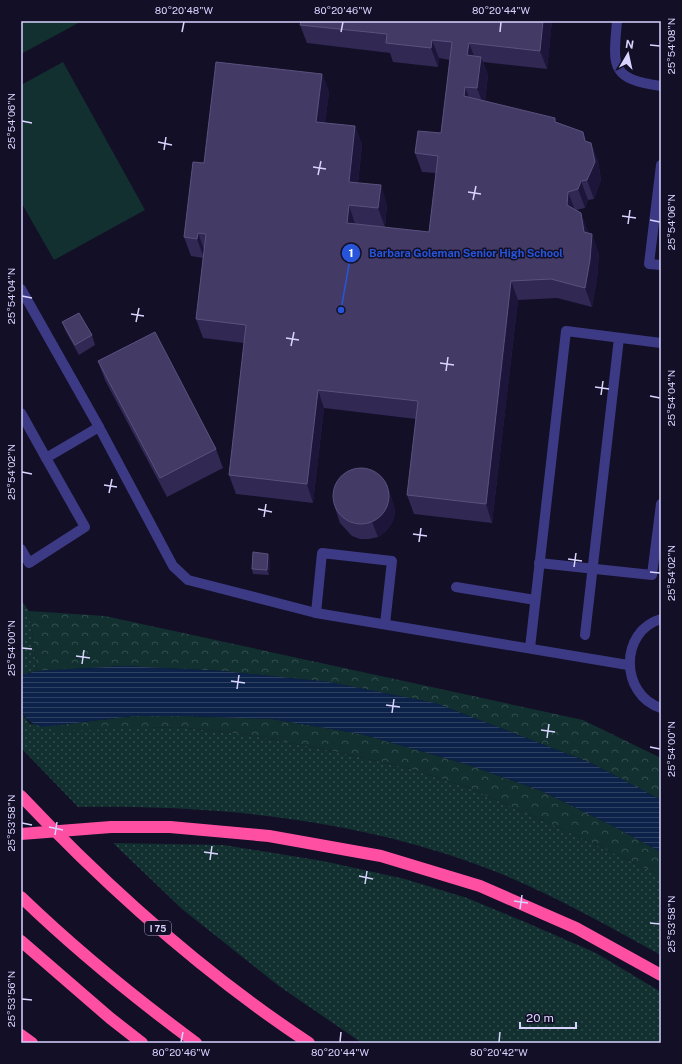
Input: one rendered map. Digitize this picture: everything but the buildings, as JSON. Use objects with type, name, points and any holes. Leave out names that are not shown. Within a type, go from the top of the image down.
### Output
[{"type":"highway","name":"I 75","points":[[21,796],[53,831],[135,909],[216,976],[308,1043]]},
{"type":"highway","points":[[21,834],[111,828],[170,827],[269,836],[382,856],[480,886],[576,928],[661,975]]},
{"type":"highway","points":[[21,897],[92,963],[151,1010],[196,1043]]},
{"type":"highway","points":[[21,941],[110,1018],[142,1043]]},
{"type":"highway","points":[[21,1035],[32,1043]]},
{"type":"street","points":[[617,21],[614,54],[621,72],[637,83],[661,86]]},
{"type":"street","points":[[661,165],[649,264],[661,265]]},
{"type":"street","points":[[21,289],[99,426],[173,566],[188,580],[316,613],[628,665]]},
{"type":"street","points":[[530,648],[566,331],[661,343]]},
{"type":"street","points":[[585,635],[619,338]]},
{"type":"street","points":[[21,413],[85,527],[30,563],[21,549]]},
{"type":"street","points":[[46,458],[99,426]]},
{"type":"street","points":[[539,563],[652,575],[661,504]]},
{"type":"street","points":[[316,613],[322,553],[392,561],[385,624]]},
{"type":"street","points":[[456,587],[535,600]]},
{"type":"street","points":[[659,709],[644,699],[636,688],[628,665],[631,648],[638,636],[647,626],[661,619]]},
{"type":"green space","points":[[21,21],[82,21],[21,54]]},
{"type":"green space","points":[[63,62],[145,210],[54,260],[21,202],[21,85]]},
{"type":"green space","points":[[21,600],[29,611],[37,671],[21,675]]},
{"type":"green space","points":[[29,611],[105,616],[583,720],[661,758],[661,800],[591,763],[435,703],[329,682],[223,671],[124,666],[37,671]]},
{"type":"green space","points":[[21,712],[30,724],[126,728],[177,727],[243,734],[328,750],[404,767],[469,788],[580,837],[661,876],[661,955],[579,910],[516,880],[444,853],[393,839],[342,827],[237,813],[131,807],[78,807],[21,748]]},
{"type":"green space","points":[[133,716],[272,719],[361,734],[466,764],[542,791],[613,826],[661,852],[661,876],[580,837],[469,788],[404,767],[328,750],[243,734],[177,727],[58,731],[42,727]]},
{"type":"green space","points":[[113,843],[224,845],[323,861],[405,879],[467,898],[596,953],[661,992],[661,1043],[362,1043],[279,986],[182,909]]},
{"type":"water","points":[[124,666],[223,671],[329,682],[435,703],[591,763],[661,800],[661,852],[613,826],[542,791],[466,764],[361,734],[272,719],[184,716],[133,716],[42,727],[27,719],[23,713],[20,700],[21,675],[37,671]]},
{"type":"place","name":"Barbara Goleman Senior High School","points":[[341,310]]}]
